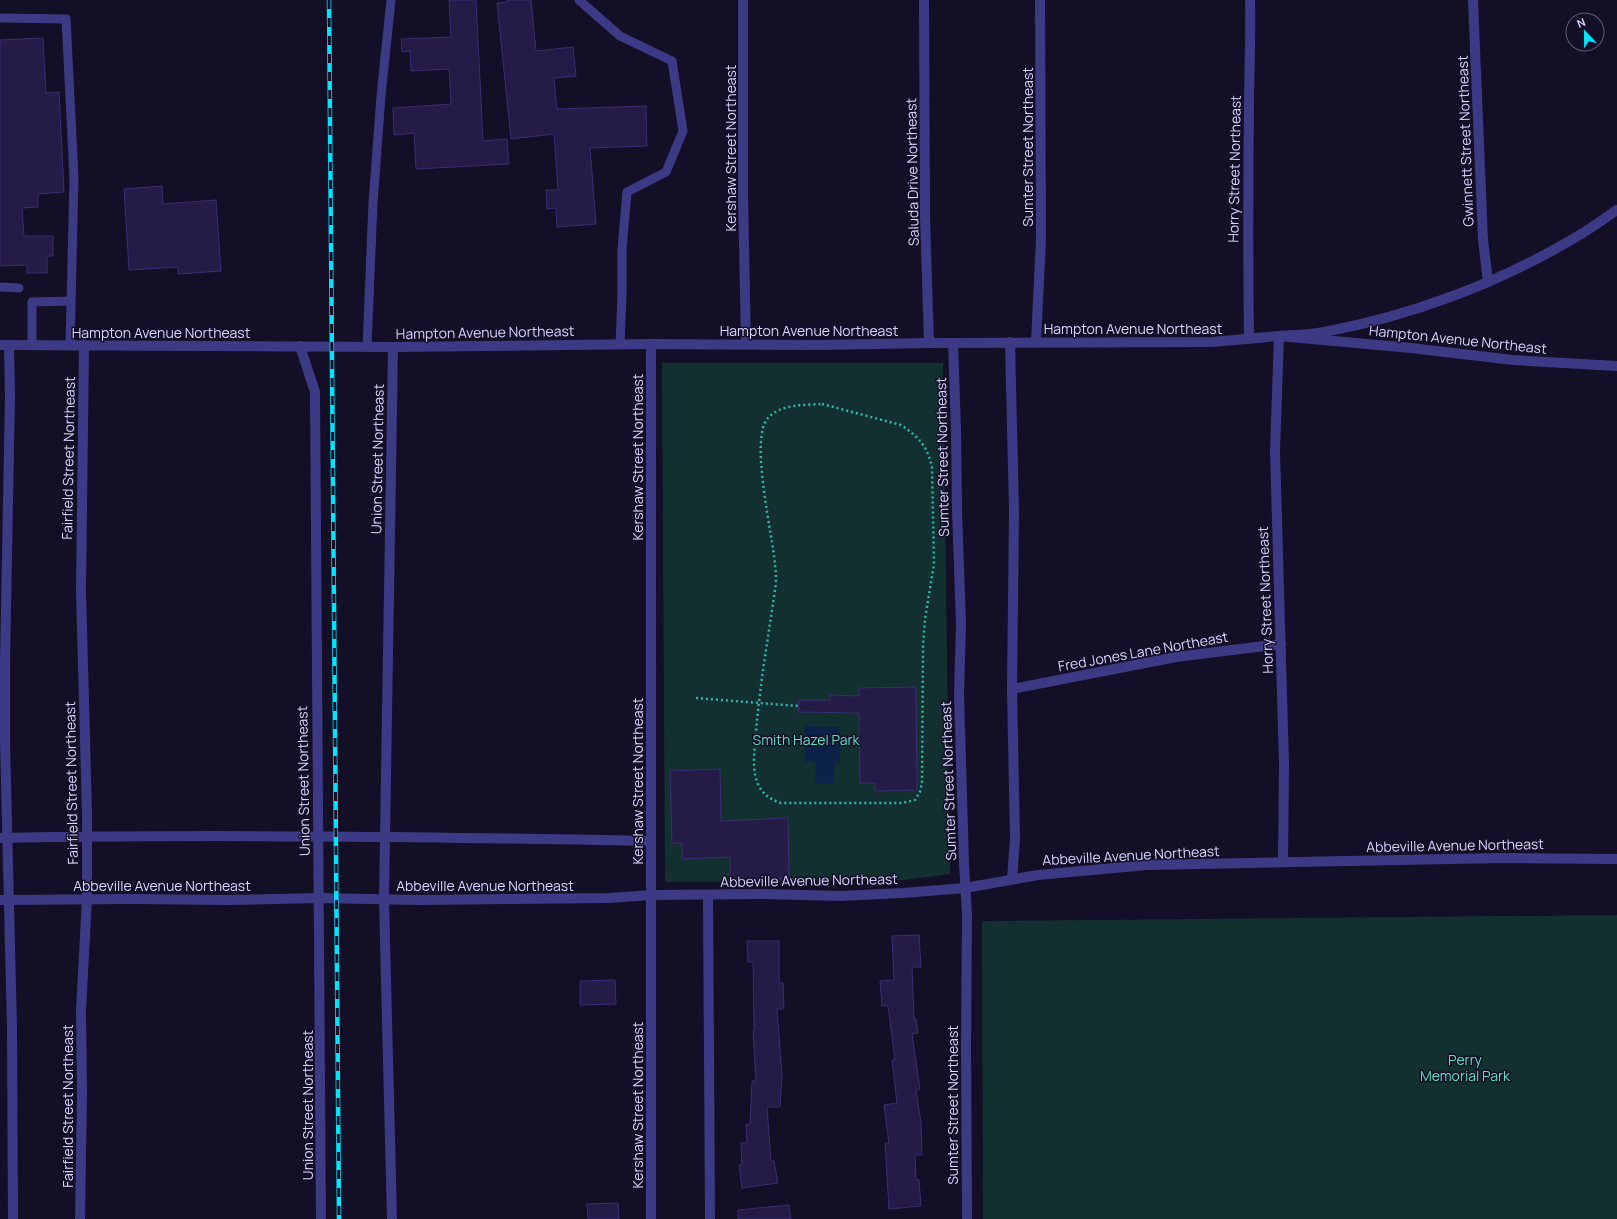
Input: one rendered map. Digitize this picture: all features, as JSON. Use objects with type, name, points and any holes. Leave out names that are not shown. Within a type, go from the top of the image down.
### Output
[{"type":"street","name":"Kershaw Street Northeast","points":[[744,0],[743,195],[746,344]]},
{"type":"street","name":"Saluda Drive Northeast","points":[[924,0],[925,217],[929,343]]},
{"type":"street","name":"Sumter Street Northeast","points":[[1036,342],[1041,231],[1040,0]]},
{"type":"street","name":"Horry Street Northeast","points":[[1249,339],[1250,0]]},
{"type":"street","name":"Gwinnett Street Northeast","points":[[1473,0],[1483,240],[1488,282]]},
{"type":"street","points":[[1279,336],[1323,332],[1366,323],[1442,300],[1488,282],[1570,240],[1617,210]]},
{"type":"street","name":"Hampton Avenue Northeast","points":[[4,346],[84,345],[393,347],[620,344],[1212,342],[1279,336],[1411,348],[1513,360],[1617,366]]},
{"type":"street","name":"Horry Street Northeast","points":[[1279,336],[1275,451],[1284,764],[1283,862]]},
{"type":"street","points":[[1010,342],[1014,511],[1012,689],[1015,840],[1012,879]]},
{"type":"street","name":"Sumter Street Northeast","points":[[954,343],[956,510],[961,624],[959,694],[967,915],[967,1219]]},
{"type":"street","name":"Kershaw Street Northeast","points":[[651,344],[651,1219]]},
{"type":"street","name":"Fairfield Street Northeast","points":[[80,1219],[82,1093],[81,1010],[87,899],[87,836],[81,591],[84,345]]},
{"type":"street","points":[[4,346],[9,403],[4,838],[13,1219]]},
{"type":"street","name":"Union Street Northeast","points":[[300,346],[315,392],[321,1219]]},
{"type":"street","name":"Union Street Northeast","points":[[392,1219],[384,898],[393,347]]},
{"type":"street","name":"Fred Jones Lane Northeast","points":[[1012,689],[1176,657],[1280,644]]},
{"type":"street","points":[[4,838],[87,836],[385,836],[651,840]]},
{"type":"street","name":"Abbeville Avenue Northeast","points":[[5,900],[384,898],[427,900],[609,898],[708,895],[841,896],[966,888],[1038,875],[1147,866],[1502,858],[1617,859]]},
{"type":"street","points":[[708,895],[710,1219]]},
{"type":"lane","points":[[367,347],[373,203],[381,96],[391,0]]},
{"type":"lane","points":[[579,0],[620,36],[672,61],[683,130],[666,172],[626,192],[622,250],[620,344]]},
{"type":"lane","points":[[0,18],[66,19],[74,178],[70,345]]},
{"type":"lane","points":[[0,287],[19,288]]},
{"type":"lane","points":[[32,345],[32,302],[71,300]]},
{"type":"path","points":[[822,404],[901,425],[924,444],[930,456],[932,468],[934,564],[925,619],[922,783],[920,792],[915,800],[902,802],[781,802],[770,799],[763,792],[754,771],[758,703],[776,583],[775,564],[761,467],[763,424],[768,417],[776,412],[793,406],[822,404]]},
{"type":"path","points":[[696,698],[798,706]]},
{"type":"green space","name":"Smith Hazel Park","points":[[662,363],[943,363],[950,874],[904,880],[665,882]]},
{"type":"green space","name":"Perry Memorial Park","points":[[1617,915],[1617,1219],[983,1219],[982,921]]},
{"type":"water","points":[[805,726],[840,727],[840,762],[834,763],[834,783],[815,783],[815,762],[805,762]]},
{"type":"building","points":[[449,0],[476,0],[483,141],[507,139],[509,164],[416,169],[414,133],[394,135],[393,108],[451,104],[449,69],[411,71],[410,51],[402,52],[401,39],[451,37]]},
{"type":"building","points":[[507,0],[531,0],[536,51],[573,47],[576,76],[554,78],[557,109],[646,106],[647,146],[590,148],[596,224],[557,227],[556,208],[547,209],[546,190],[558,190],[554,134],[511,139],[497,3],[507,2]]},
{"type":"building","points":[[43,38],[46,93],[59,92],[64,192],[38,194],[38,207],[22,208],[24,236],[53,236],[53,256],[47,256],[47,273],[27,273],[27,265],[0,266],[0,40]]},
{"type":"building","points":[[162,186],[163,204],[216,200],[221,271],[178,274],[178,267],[129,270],[124,189]]},
{"type":"building","points":[[916,687],[917,790],[875,791],[875,783],[860,783],[859,713],[798,712],[799,700],[830,700],[830,695],[859,696],[859,688]]},
{"type":"building","points":[[720,769],[721,821],[788,818],[789,878],[730,880],[730,857],[682,859],[682,843],[672,843],[670,771]]},
{"type":"building","points":[[919,935],[921,967],[912,967],[914,1019],[916,1019],[918,1033],[912,1034],[920,1089],[916,1090],[921,1123],[922,1155],[915,1155],[916,1180],[919,1180],[921,1206],[889,1209],[885,1143],[889,1143],[884,1105],[897,1103],[892,1060],[895,1060],[888,1006],[882,1006],[880,981],[894,980],[892,936]]},
{"type":"building","points":[[747,941],[779,941],[779,983],[783,983],[784,1009],[777,1009],[782,1075],[780,1107],[767,1107],[771,1161],[774,1161],[778,1183],[742,1188],[739,1165],[742,1165],[741,1143],[747,1143],[746,1125],[750,1124],[752,1081],[756,1081],[753,1031],[753,962],[748,962]]},
{"type":"building","points":[[615,980],[616,1004],[580,1005],[580,981]]},
{"type":"building","points":[[618,1203],[619,1219],[588,1219],[587,1204]]},
{"type":"building","points":[[789,1205],[791,1219],[738,1219],[738,1210]]},
{"type":"railway","points":[[329,0],[339,1219]]}]
